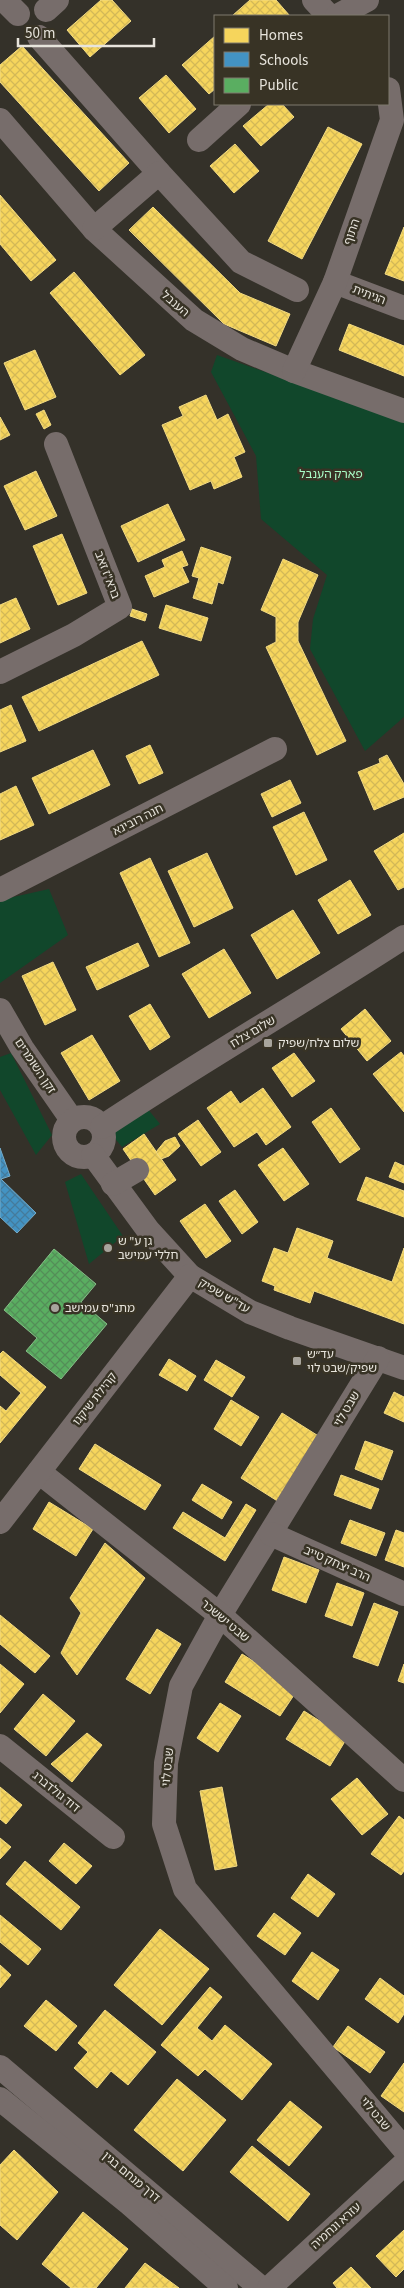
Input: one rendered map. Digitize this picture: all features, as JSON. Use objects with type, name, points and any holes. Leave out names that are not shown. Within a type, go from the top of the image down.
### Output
[{"type":"street","points":[[314,0],[328,15]]},
{"type":"street","points":[[339,15],[367,0]]},
{"type":"street","points":[[39,37],[242,262],[297,290]]},
{"type":"street","name":"התוף","points":[[294,372],[335,282],[398,117],[389,92]]},
{"type":"street","points":[[199,140],[238,105]]},
{"type":"street","name":"הענבל","points":[[0,120],[94,229],[194,320],[242,349],[294,372],[404,411]]},
{"type":"street","points":[[94,229],[159,172]]},
{"type":"street","name":"הגיתית","points":[[335,282],[404,308]]},
{"type":"street","name":"ברא\"ז זאב","points":[[0,672],[74,635],[120,607],[56,444]]},
{"type":"street","name":"חנה רובינא","points":[[0,890],[275,749]]},
{"type":"street","name":"שלום צלח","points":[[102,1126],[158,1089],[319,992],[404,937]]},
{"type":"street","name":"זקן השומרים","points":[[0,1010],[22,1048],[72,1120]]},
{"type":"street","points":[[77,1117],[88,1117],[102,1126],[103,1145],[93,1155],[82,1157],[68,1149],[64,1134],[72,1120],[77,1117]]},
{"type":"street","name":"עד\"ש שפיק","points":[[93,1155],[148,1230],[190,1276],[250,1312],[404,1368]]},
{"type":"street","points":[[113,1184],[137,1170]]},
{"type":"street","name":"קהילת שיקגו","points":[[0,1522],[190,1276]]},
{"type":"street","name":"שבט לוי","points":[[378,1358],[220,1615],[181,1686],[166,1763],[164,1824],[185,1889],[404,2149]]},
{"type":"street","name":"שבט יששכר","points":[[39,1472],[220,1615],[404,1780]]},
{"type":"street","name":"הרב יצחק טייב","points":[[271,1534],[404,1594]]},
{"type":"street","name":"דוד גולדברג","points":[[0,1746],[113,1837]]},
{"type":"street","name":"דרך מנחם בגין","points":[[0,2067],[261,2288]]},
{"type":"street","name":"דרך מנחם בגין","points":[[3,2109],[130,2204],[226,2288]]},
{"type":"street","name":"עזרא ונחמיה","points":[[269,2288],[404,2164]]},
{"type":"green space","name":"פארק הענבל","points":[[217,355],[404,421],[404,717],[365,751],[310,649],[313,619],[327,575],[261,519],[256,456],[211,372]]},
{"type":"green space","points":[[49,889],[68,935],[0,983],[0,900]]},
{"type":"green space","points":[[11,1053],[52,1135],[36,1155],[0,1090],[0,1057]]},
{"type":"green space","points":[[142,1102],[160,1124],[122,1147],[104,1125]]},
{"type":"green space","points":[[81,1174],[123,1236],[89,1264],[65,1182]]},
{"type":"building: Homes","points":[[101,0],[112,0],[131,21],[90,57],[67,30]]},
{"type":"building: Homes","points":[[250,0],[276,0],[289,15],[233,15]]},
{"type":"building: Homes","points":[[214,37],[214,90],[209,94],[182,65]]},
{"type":"building: Homes","points":[[22,46],[129,163],[99,191],[0,82],[0,65]]},
{"type":"building: Homes","points":[[166,75],[196,109],[169,133],[139,98]]},
{"type":"building: Homes","points":[[268,105],[283,105],[294,117],[261,146],[243,126]]},
{"type":"building: Homes","points":[[328,127],[362,144],[302,259],[268,241]]},
{"type":"building: Homes","points":[[235,144],[259,171],[234,193],[210,166]]},
{"type":"building: Homes","points":[[0,195],[56,260],[31,281],[0,244]]},
{"type":"building: Homes","points":[[153,207],[240,293],[290,314],[276,346],[224,324],[129,230]]},
{"type":"building: Homes","points":[[404,227],[404,281],[385,274]]},
{"type":"building: Homes","points":[[74,272],[145,355],[120,375],[50,293]]},
{"type":"building: Homes","points":[[349,324],[404,346],[404,376],[339,350]]},
{"type":"building: Homes","points":[[35,350],[56,397],[25,410],[4,363]]},
{"type":"building: Homes","points":[[206,395],[217,420],[228,414],[245,452],[234,457],[242,477],[214,489],[211,481],[190,490],[162,425],[183,416],[179,407]]},
{"type":"building: Homes","points":[[44,410],[51,425],[44,429],[36,414]]},
{"type":"building: Homes","points":[[0,417],[10,435],[0,440]]},
{"type":"building: Homes","points":[[36,471],[57,516],[25,530],[4,486]]},
{"type":"building: Homes","points":[[168,504],[185,540],[138,562],[121,526]]},
{"type":"building: Homes","points":[[62,534],[87,593],[58,605],[33,546]]},
{"type":"building: Homes","points":[[201,547],[231,557],[223,584],[218,582],[212,604],[193,598],[199,578],[192,576]]},
{"type":"building: Homes","points":[[182,551],[188,565],[182,567],[189,582],[154,597],[145,576],[165,567],[162,560]]},
{"type":"building: Homes","points":[[283,559],[318,575],[298,622],[298,641],[346,741],[317,755],[266,647],[276,642],[276,617],[261,610]]},
{"type":"building: Homes","points":[[16,598],[30,629],[0,643],[0,605]]},
{"type":"building: Homes","points":[[166,605],[208,618],[201,641],[159,628]]},
{"type":"building: Homes","points":[[132,609],[147,614],[145,621],[130,616]]},
{"type":"building: Homes","points":[[142,641],[159,675],[39,731],[22,697]]},
{"type":"building: Homes","points":[[11,705],[26,741],[0,752],[0,710]]},
{"type":"building: Homes","points":[[150,745],[163,773],[139,784],[126,756]]},
{"type":"building: Homes","points":[[93,750],[110,785],[49,814],[32,778]]},
{"type":"building: Homes","points":[[387,755],[404,784],[404,797],[374,810],[358,772],[380,763],[379,759]]},
{"type":"building: Homes","points":[[290,780],[301,803],[272,817],[261,794]]},
{"type":"building: Homes","points":[[16,786],[34,825],[0,840],[0,794]]},
{"type":"building: Homes","points":[[304,812],[327,860],[296,875],[273,827]]},
{"type":"building: Homes","points":[[404,833],[404,887],[398,890],[374,851]]},
{"type":"building: Homes","points":[[207,853],[233,908],[194,927],[168,871]]},
{"type":"building: Homes","points":[[150,858],[190,943],[159,957],[120,873]]},
{"type":"building: Homes","points":[[350,880],[371,915],[338,934],[318,900]]},
{"type":"building: Homes","points":[[293,910],[320,953],[277,979],[251,935]]},
{"type":"building: Homes","points":[[138,943],[149,966],[97,990],[86,967]]},
{"type":"building: Homes","points":[[224,949],[251,993],[209,1018],[182,974]]},
{"type":"building: Homes","points":[[53,962],[76,1010],[45,1025],[22,976]]},
{"type":"building: Homes","points":[[150,1004],[170,1037],[150,1050],[129,1016]]},
{"type":"building: Homes","points":[[365,1009],[391,1041],[367,1061],[341,1029]]},
{"type":"building: Homes","points":[[92,1035],[120,1081],[89,1100],[61,1053]]},
{"type":"building: Homes","points":[[401,1052],[404,1056],[404,1112],[373,1074]]},
{"type":"building: Homes","points":[[294,1053],[315,1081],[292,1097],[272,1068]]},
{"type":"building: Homes","points":[[263,1088],[291,1127],[266,1145],[257,1132],[234,1147],[207,1108],[231,1091],[240,1104]]},
{"type":"building: Homes","points":[[331,1108],[360,1149],[340,1163],[312,1122]]},
{"type":"building: Homes","points":[[198,1120],[221,1152],[201,1166],[178,1134]]},
{"type":"building: Homes","points":[[144,1134],[176,1180],[155,1195],[123,1149]]},
{"type":"building: Homes","points":[[175,1137],[180,1146],[169,1156],[161,1159],[156,1152],[165,1141]]},
{"type":"building: Homes","points":[[283,1148],[309,1184],[284,1201],[258,1165]]},
{"type":"building: Homes","points":[[395,1162],[404,1166],[404,1183],[389,1177]]},
{"type":"building: Homes","points":[[366,1177],[404,1191],[404,1217],[357,1200]]},
{"type":"building: Homes","points":[[235,1190],[258,1222],[242,1234],[219,1201]]},
{"type":"building: Homes","points":[[205,1204],[231,1241],[206,1258],[180,1221]]},
{"type":"building: Homes","points":[[297,1228],[333,1241],[327,1258],[392,1282],[404,1248],[404,1324],[314,1291],[310,1303],[274,1290],[275,1286],[262,1281],[274,1248],[288,1253]]},
{"type":"building: Homes","points":[[3,1351],[46,1387],[0,1443],[0,1406],[6,1411],[21,1393],[0,1375],[0,1354]]},
{"type":"building: Homes","points":[[169,1359],[196,1376],[187,1391],[159,1375]]},
{"type":"building: Homes","points":[[216,1360],[245,1377],[232,1397],[204,1380]]},
{"type":"building: Homes","points":[[394,1392],[404,1397],[404,1422],[384,1413]]},
{"type":"building: Homes","points":[[231,1400],[259,1417],[241,1446],[214,1429]]},
{"type":"building: Homes","points":[[282,1413],[320,1437],[279,1502],[241,1478]]},
{"type":"building: Homes","points":[[365,1441],[393,1451],[382,1480],[355,1469]]},
{"type":"building: Homes","points":[[95,1444],[161,1485],[145,1510],[79,1469]]},
{"type":"building: Homes","points":[[341,1475],[379,1489],[371,1509],[334,1495]]},
{"type":"building: Homes","points":[[202,1484],[232,1502],[222,1519],[192,1500]]},
{"type":"building: Homes","points":[[49,1502],[93,1529],[76,1556],[33,1529]]},
{"type":"building: Homes","points":[[246,1504],[256,1510],[225,1561],[173,1528],[183,1512],[225,1538]]},
{"type":"building: Homes","points":[[350,1520],[385,1533],[376,1556],[341,1543]]},
{"type":"building: Homes","points":[[396,1530],[404,1533],[404,1567],[385,1560]]},
{"type":"building: Homes","points":[[105,1543],[145,1578],[77,1675],[61,1653],[81,1613],[70,1598]]},
{"type":"building: Homes","points":[[284,1557],[319,1570],[306,1603],[272,1590]]},
{"type":"building: Homes","points":[[337,1583],[364,1593],[352,1626],[325,1616]]},
{"type":"building: Homes","points":[[374,1603],[398,1612],[378,1666],[353,1657]]},
{"type":"building: Homes","points":[[0,1615],[50,1656],[35,1673],[0,1644]]},
{"type":"building: Homes","points":[[157,1629],[181,1644],[150,1694],[126,1679]]},
{"type":"building: Homes","points":[[242,1654],[298,1689],[280,1716],[225,1682]]},
{"type":"building: Homes","points":[[0,1664],[24,1684],[0,1713]]},
{"type":"building: Homes","points":[[404,1664],[404,1683],[398,1681]]},
{"type":"building: Homes","points":[[43,1694],[75,1721],[46,1756],[14,1729]]},
{"type":"building: Homes","points":[[220,1703],[241,1716],[218,1752],[197,1738]]},
{"type":"building: Homes","points":[[304,1711],[347,1738],[330,1766],[286,1739]]},
{"type":"building: Homes","points":[[87,1733],[102,1745],[72,1782],[51,1764]]},
{"type":"building: Homes","points":[[357,1778],[388,1814],[362,1835],[331,1799]]},
{"type":"building: Homes","points":[[0,1787],[22,1805],[6,1824],[0,1819]]},
{"type":"building: Homes","points":[[222,1787],[237,1866],[215,1870],[200,1791]]},
{"type":"building: Homes","points":[[399,1816],[404,1820],[404,1871],[401,1875],[371,1854]]},
{"type":"building: Homes","points":[[0,1838],[11,1847],[0,1859]]},
{"type":"building: Homes","points":[[64,1843],[92,1866],[76,1884],[49,1861]]},
{"type":"building: Homes","points":[[25,1861],[80,1907],[61,1930],[6,1884]]},
{"type":"building: Homes","points":[[308,1874],[335,1894],[318,1917],[291,1898]]},
{"type":"building: Homes","points":[[274,1913],[301,1933],[285,1955],[257,1936]]},
{"type":"building: Homes","points":[[0,1915],[41,1949],[28,1965],[0,1942]]},
{"type":"building: Homes","points":[[160,1929],[209,1969],[162,2025],[114,1985]]},
{"type":"building: Homes","points":[[312,1952],[339,1970],[318,2000],[292,1981]]},
{"type":"building: Homes","points":[[0,1965],[11,1975],[0,1988]]},
{"type":"building: Homes","points":[[380,1978],[404,1996],[404,2014],[398,2023],[365,1999]]},
{"type":"building: Homes","points":[[210,1987],[222,1997],[197,2028],[212,2041],[225,2025],[272,2064],[242,2100],[205,2069],[198,2076],[161,2045]]},
{"type":"building: Homes","points":[[46,2000],[77,2026],[56,2051],[24,2026]]},
{"type":"building: Homes","points":[[105,2010],[156,2052],[128,2085],[111,2071],[97,2088],[74,2068],[88,2052],[78,2043]]},
{"type":"building: Homes","points":[[348,2026],[385,2052],[370,2073],[333,2047]]},
{"type":"building: Homes","points":[[404,2063],[404,2112],[381,2096]]},
{"type":"building: Homes","points":[[177,2079],[226,2120],[183,2171],[134,2130]]},
{"type":"building: Homes","points":[[290,2101],[322,2127],[289,2166],[257,2140]]},
{"type":"building: Homes","points":[[252,2146],[310,2194],[288,2221],[230,2172]]},
{"type":"building: Homes","points":[[14,2150],[58,2192],[17,2240],[0,2225],[0,2165]]},
{"type":"building: Homes","points":[[83,2212],[128,2249],[96,2288],[71,2288],[42,2264]]},
{"type":"building: Homes","points":[[404,2230],[404,2269],[396,2277],[376,2256]]},
{"type":"building: Homes","points":[[145,2263],[179,2288],[125,2288]]},
{"type":"building: Homes","points":[[351,2267],[371,2288],[337,2288],[333,2283]]},
{"type":"building: Schools","points":[[0,1148],[10,1176],[1,1179],[36,1213],[17,1233],[0,1217]]},
{"type":"building: Public","points":[[54,1249],[96,1284],[81,1302],[107,1324],[61,1379],[26,1351],[37,1338],[4,1310]]},
{"type":"place","name":"שלום צלח/שפיק","points":[[268,1043]]},
{"type":"place","name":"גן ע\" ש חללי עמישב","points":[[108,1248]]},
{"type":"place","name":"מתנ\"ס עמישב","points":[[55,1308]]},
{"type":"place","name":"עד״ש שפיק/שבט לוי","points":[[297,1361]]}]
